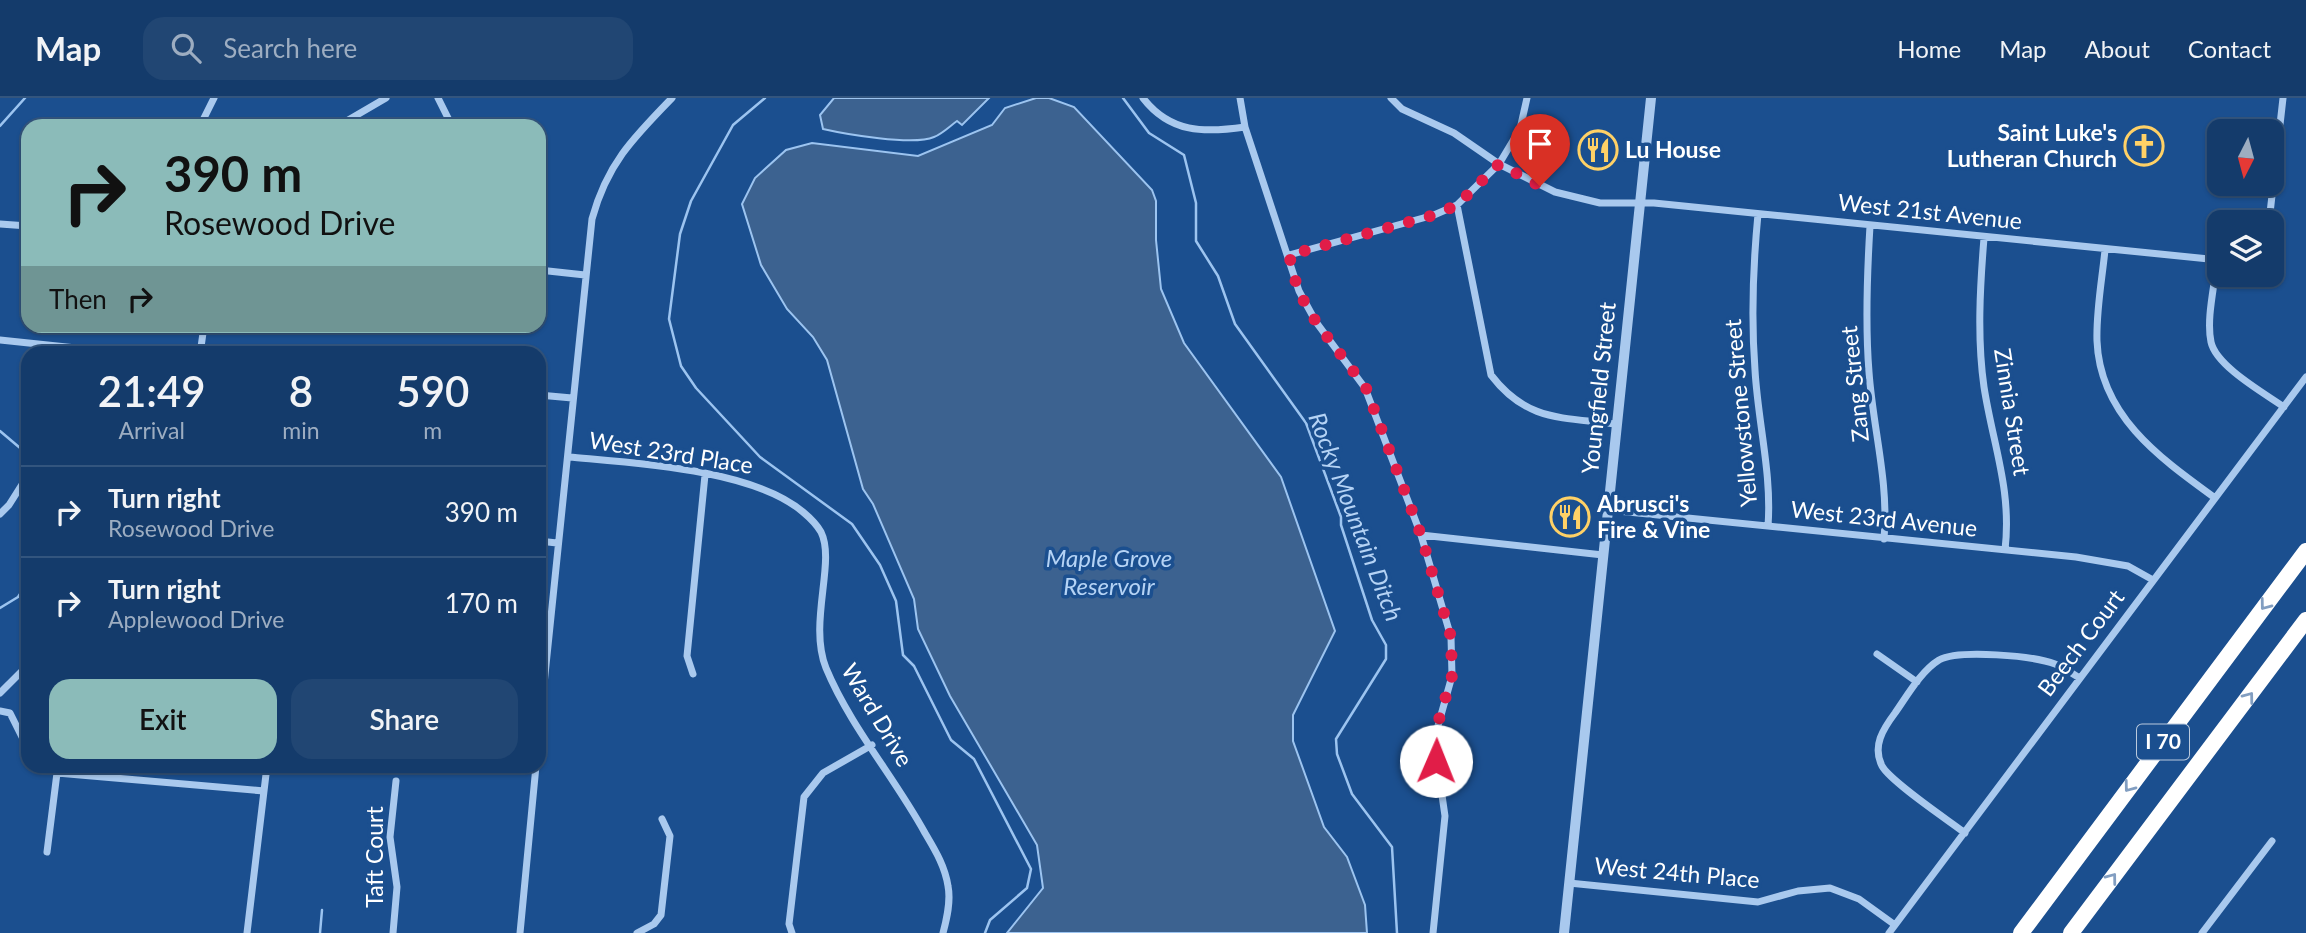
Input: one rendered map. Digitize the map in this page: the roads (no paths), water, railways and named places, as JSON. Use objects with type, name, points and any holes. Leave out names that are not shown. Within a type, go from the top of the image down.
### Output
[{"type":"highway","name":"I 70","points":[[2021,933],[2306,551]]},
{"type":"highway","name":"I 70","points":[[2071,933],[2306,620]]},
{"type":"street","points":[[204,119],[214,98]]},
{"type":"street","points":[[350,119],[386,98]]},
{"type":"street","points":[[438,98],[448,119]]},
{"type":"street","points":[[546,659],[592,219],[607,174],[632,139],[672,98]]},
{"type":"street","points":[[1143,98],[1165,120],[1182,128],[1201,132],[1245,127]]},
{"type":"street","points":[[1240,98],[1245,127],[1289,255],[1298,291],[1316,322],[1366,388],[1421,535],[1454,654],[1450,686],[1434,740],[1445,816],[1433,933]]},
{"type":"street","name":"West 21st Avenue","points":[[1391,98],[1402,109],[1454,133],[1499,164],[1560,194],[1600,203],[1626,205],[1640,202],[2207,259]]},
{"type":"street","points":[[1289,255],[1434,215],[1457,205],[1499,164],[1520,129],[1527,98]]},
{"type":"street","name":"Youngfield Street","points":[[1564,933],[1651,98]]},
{"type":"street","points":[[2270,210],[2283,98]]},
{"type":"street","points":[[1457,205],[1491,374],[1502,389],[1529,410],[1553,416],[1616,424]]},
{"type":"street","name":"Yellowstone Street","points":[[1758,214],[1752,316],[1758,404],[1770,495],[1768,526]]},
{"type":"street","points":[[0,224],[21,226]]},
{"type":"street","name":"Zang Street","points":[[1870,226],[1867,279],[1869,372],[1886,492],[1884,539]]},
{"type":"street","name":"Zinnia Street","points":[[1984,238],[1981,345],[1984,387],[2008,503],[2005,550]]},
{"type":"street","points":[[2105,250],[2097,335],[2103,379],[2127,424],[2156,454],[2215,498]]},
{"type":"street","points":[[546,271],[585,275]]},
{"type":"street","points":[[2215,287],[2211,332],[2215,351],[2226,365],[2284,407]]},
{"type":"street","points":[[0,340],[57,346]]},
{"type":"street","name":"Beech Court","points":[[1889,933],[2078,677],[2306,377]]},
{"type":"street","points":[[546,396],[572,398]]},
{"type":"street","name":"West 23rd Place","points":[[569,457],[637,463],[768,489]]},
{"type":"street","points":[[693,674],[687,656],[705,475]]},
{"type":"street","points":[[0,514],[21,485]]},
{"type":"street","name":"Ward Drive","points":[[768,489],[787,499],[821,531],[825,548],[818,627],[820,649],[843,701],[944,867],[949,889],[943,933]]},
{"type":"street","name":"West 23rd Avenue","points":[[1608,510],[2113,562],[2128,566],[2153,580]]},
{"type":"street","points":[[1421,535],[1603,555]]},
{"type":"street","points":[[546,542],[557,543]]},
{"type":"street","points":[[1877,654],[1917,682]]},
{"type":"street","points":[[1965,833],[1886,771],[1881,764],[1879,739],[1883,729],[1917,682],[1936,662],[1958,655],[2036,660],[2056,664],[2078,677]]},
{"type":"street","points":[[0,693],[21,673]]},
{"type":"street","points":[[0,711],[10,713],[21,735]]},
{"type":"street","points":[[792,933],[789,924],[804,797],[823,773],[872,745]]},
{"type":"street","points":[[47,852],[57,773],[264,791]]},
{"type":"street","points":[[247,933],[266,773]]},
{"type":"street","points":[[520,933],[535,773]]},
{"type":"street","name":"Taft Court","points":[[393,933],[397,887],[390,837],[396,780]]},
{"type":"street","points":[[636,933],[654,924],[661,915],[670,836],[662,819]]},
{"type":"street","points":[[2203,933],[2272,841]]},
{"type":"street","name":"West 24th Place","points":[[1569,883],[1758,902],[1816,887],[1840,889],[1866,903],[1895,925]]},
{"type":"water","points":[[834,98],[989,98],[962,125],[957,121],[934,137],[911,140],[823,129],[820,115]]},
{"type":"water","name":"Maple Grove Reservoir","points":[[1036,98],[1049,98],[1074,107],[1152,190],[1156,201],[1156,240],[1161,289],[1184,343],[1281,477],[1335,631],[1293,715],[1293,741],[1324,827],[1347,857],[1365,905],[1367,933],[1007,933],[1043,888],[1037,845],[950,696],[918,629],[914,599],[873,504],[863,489],[827,360],[813,337],[787,309],[761,265],[742,204],[755,178],[786,150],[812,143],[918,156],[992,125],[1005,108]]},
{"type":"waterway","points":[[0,126],[25,98]]},
{"type":"waterway","name":"Rocky Mountain Ditch","points":[[765,98],[733,125],[691,201],[680,234],[669,319],[681,366],[696,388],[760,457],[852,524],[880,565],[896,601],[903,655],[914,666],[951,740],[974,759],[1031,869],[1027,888],[990,920],[985,933]]},
{"type":"waterway","name":"Rocky Mountain Ditch","points":[[1123,98],[1149,133],[1184,155],[1196,203],[1196,241],[1218,276],[1235,324],[1306,423],[1341,517],[1341,525],[1372,620],[1386,645],[1386,659],[1336,739],[1337,754],[1352,794],[1392,847],[1397,933]]},
{"type":"waterway","points":[[0,431],[21,449]]},
{"type":"waterway","points":[[0,608],[21,592]]},
{"type":"waterway","points":[[320,933],[322,910]]},
{"type":"place","name":"Saint Luke's Lutheran Church","points":[[2144,146]]},
{"type":"place","name":"Lu House","points":[[1598,150]]},
{"type":"place","name":"Abrusci's Fire & Vine","points":[[1570,517]]}]
